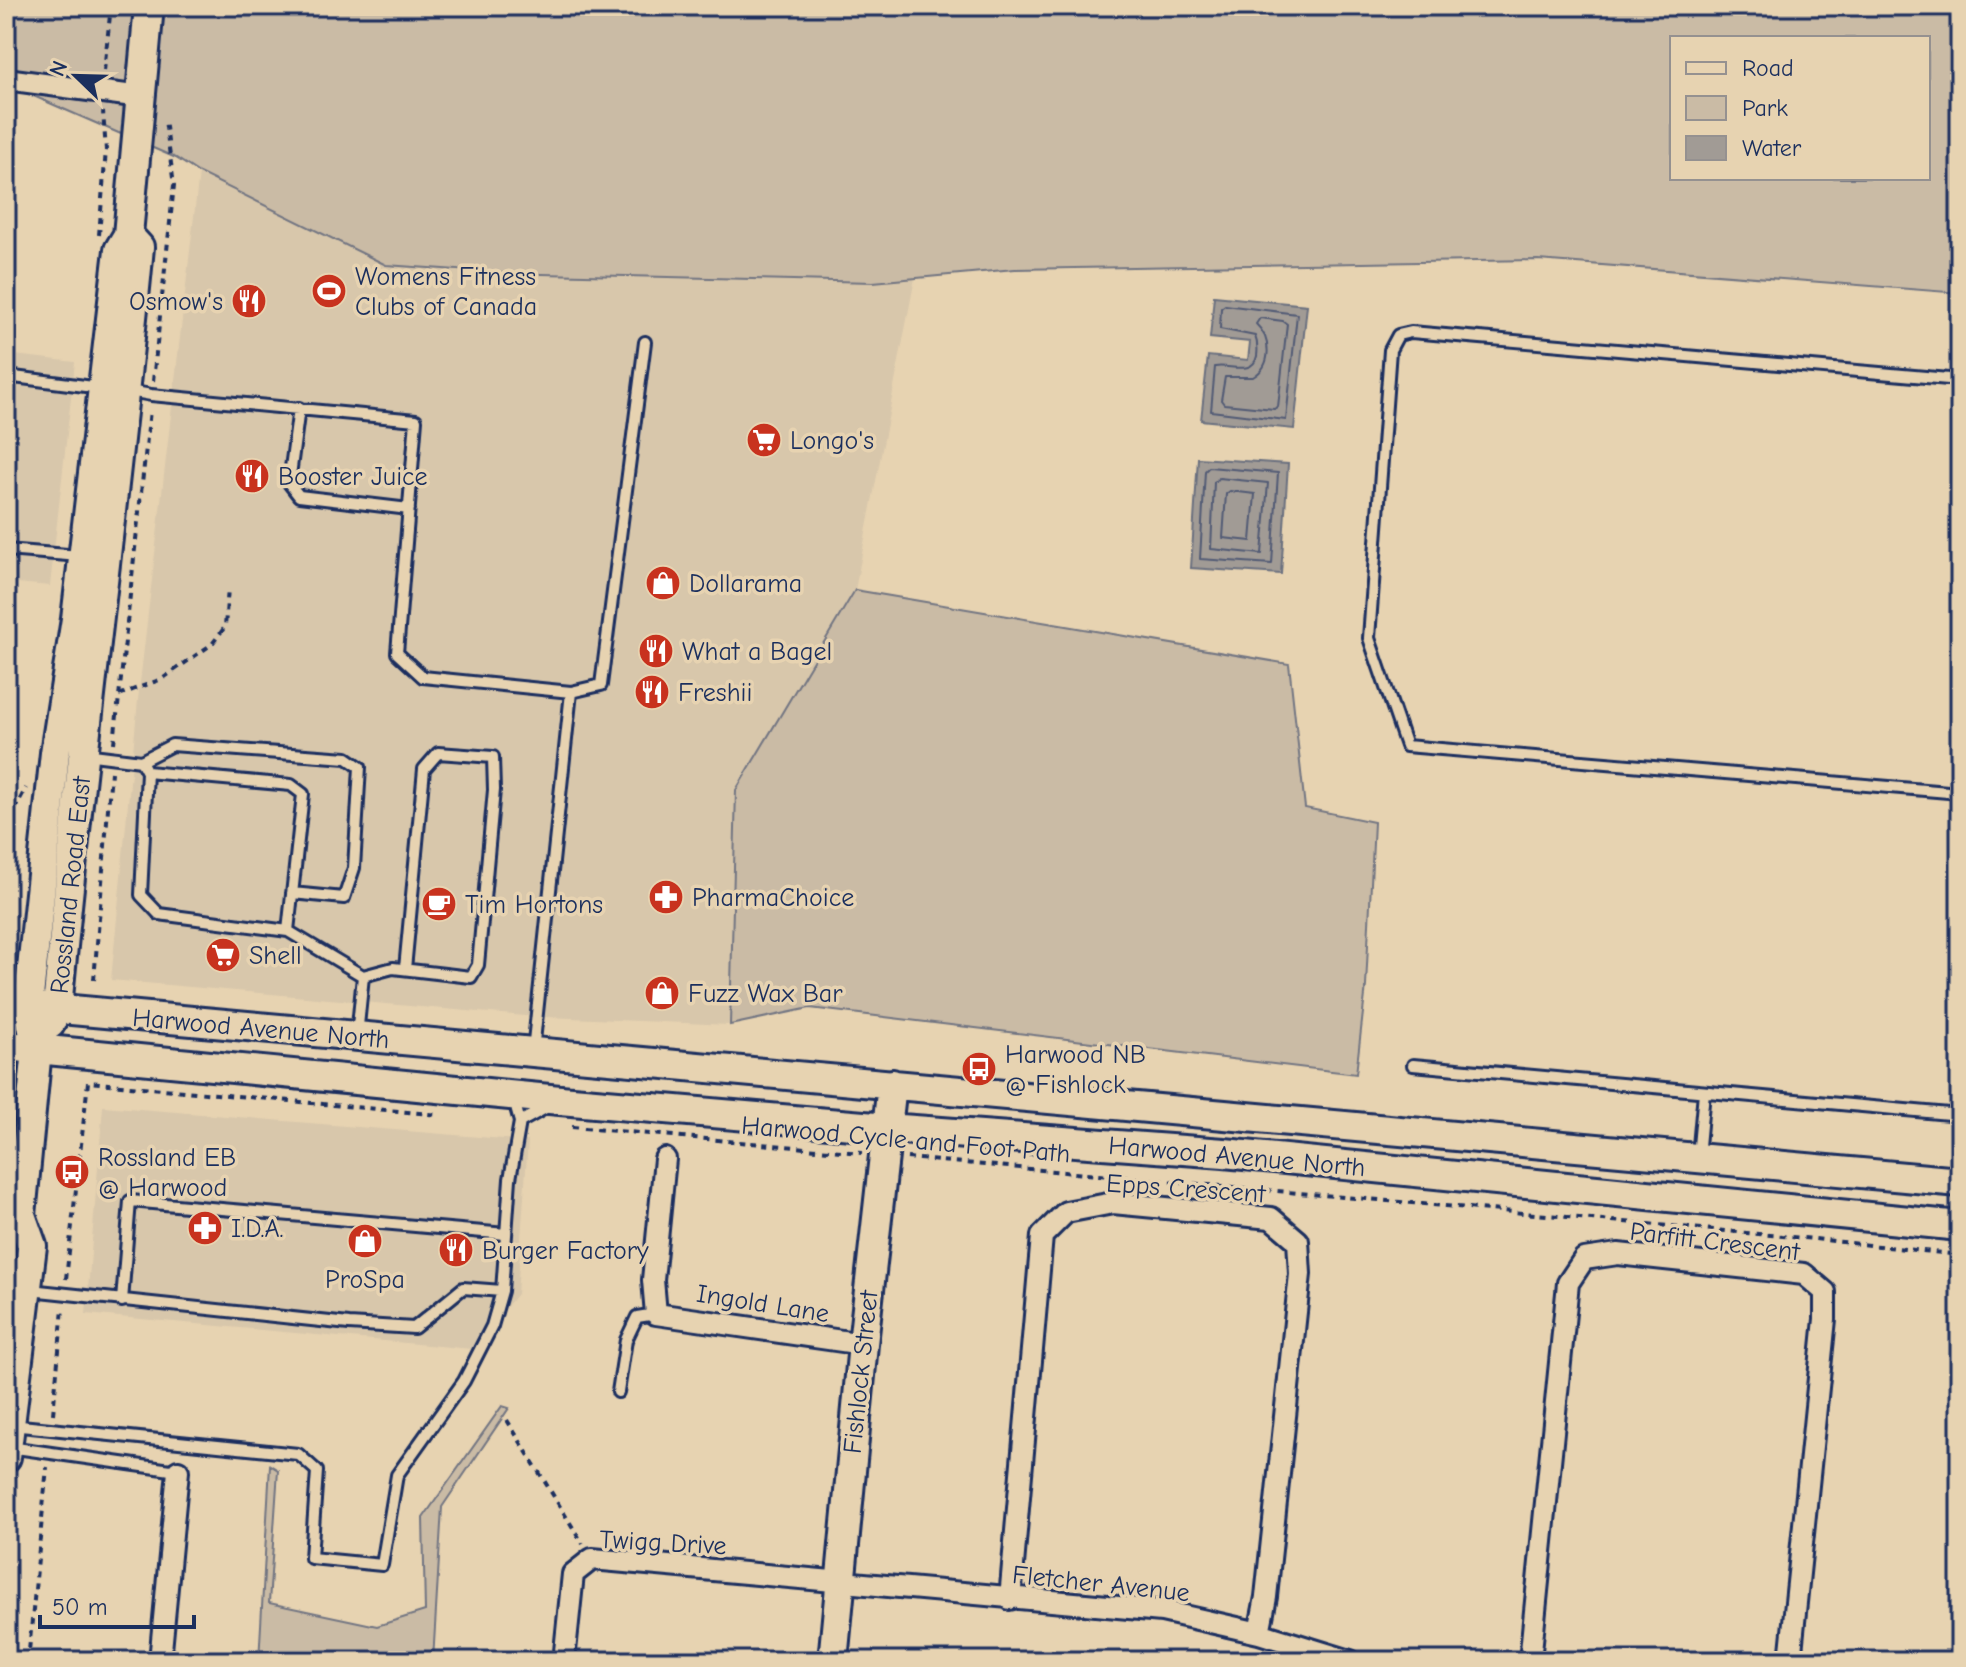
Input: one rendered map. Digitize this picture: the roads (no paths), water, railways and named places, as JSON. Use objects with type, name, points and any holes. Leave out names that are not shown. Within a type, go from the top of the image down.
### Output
[{"type":"main road","name":"Rossland Road East","points":[[37,1049],[57,1009],[83,754],[114,389],[119,250],[128,235],[149,6]]},
{"type":"main road","name":"Rossland Road East","points":[[37,1049],[17,1005],[83,557],[114,389]]},
{"type":"main road","name":"Harwood Avenue North","points":[[17,1005],[1960,1182]]},
{"type":"main road","name":"Harwood Avenue North","points":[[6,1046],[516,1109],[884,1142],[1224,1153],[1960,1226]]},
{"type":"main road","points":[[6,1240],[14,1214],[37,1049]]},
{"type":"main road","points":[[516,1109],[524,1052]]},
{"type":"main road","name":"Fishlock Street","points":[[833,1661],[863,1344],[892,1084]]},
{"type":"main road","points":[[6,1457],[32,1246],[14,1214]]},
{"type":"street","points":[[6,79],[141,97]]},
{"type":"street","points":[[656,1314],[653,1280],[665,1159]]},
{"type":"street","name":"Epps Crescent","points":[[1010,1599],[1042,1236],[1066,1212],[1113,1203],[1271,1218],[1298,1241],[1300,1274],[1266,1597],[1259,1633]]},
{"type":"street","name":"Parfitt Crescent","points":[[1530,1661],[1568,1283],[1584,1259],[1618,1254],[1804,1274],[1825,1292],[1825,1319],[1790,1661]]},
{"type":"street","name":"Ingold Lane","points":[[656,1314],[863,1344]]},
{"type":"street","points":[[160,1661],[178,1471]]},
{"type":"street","name":"Twigg Drive","points":[[564,1661],[573,1574],[592,1559],[841,1582]]},
{"type":"street","name":"Fletcher Avenue","points":[[841,1582],[1162,1611],[1259,1633],[1350,1661]]},
{"type":"lane","points":[[1960,380],[1411,332],[1398,335],[1390,350],[1369,638],[1406,746],[1960,793]]},
{"type":"lane","points":[[6,376],[151,395],[416,420],[397,653],[423,677],[571,692],[601,685],[645,342]]},
{"type":"lane","points":[[299,408],[289,483],[295,493],[299,496],[409,509]]},
{"type":"lane","points":[[6,550],[83,557]]},
{"type":"lane","points":[[524,1052],[571,692]]},
{"type":"lane","points":[[83,754],[141,761],[172,745],[347,758],[360,767],[354,868],[344,898],[292,893]]},
{"type":"lane","points":[[141,761],[147,772],[141,895],[159,914],[288,931],[363,976],[393,968],[471,977],[478,965],[494,790],[493,757],[438,753],[424,769],[405,969]]},
{"type":"lane","points":[[147,772],[291,785],[303,794],[288,931]]},
{"type":"lane","points":[[357,1036],[363,976]]},
{"type":"lane","points":[[1413,1065],[1960,1115]]},
{"type":"lane","points":[[1698,1157],[1704,1092]]},
{"type":"lane","points":[[8,1436],[51,1429],[298,1454],[317,1471],[311,1558],[382,1565],[397,1475],[464,1381],[492,1326],[502,1291],[516,1109]]},
{"type":"lane","points":[[122,1301],[130,1201],[506,1234]]},
{"type":"lane","points":[[28,1290],[414,1328],[463,1288],[502,1291]]},
{"type":"lane","points":[[618,1392],[626,1340],[637,1317],[656,1314]]},
{"type":"lane","points":[[8,1436],[48,1452],[178,1471]]},
{"type":"water","points":[[1214,296],[1307,305],[1294,429],[1201,420],[1208,356],[1248,360],[1250,342],[1210,338]]},
{"type":"water","points":[[1198,458],[1288,464],[1281,574],[1191,568]]},
{"type":"place","name":"Womens Fitness Clubs of Canada","points":[[329,291]]},
{"type":"place","name":"Osmow's","points":[[249,301]]},
{"type":"place","name":"Longo's","points":[[764,440]]},
{"type":"place","name":"Booster Juice","points":[[252,476]]},
{"type":"place","name":"Dollarama","points":[[663,583]]},
{"type":"place","name":"What a Bagel","points":[[656,651]]},
{"type":"place","name":"Freshii","points":[[652,692]]},
{"type":"place","name":"PharmaChoice","points":[[666,897]]},
{"type":"place","name":"Tim Hortons","points":[[439,904]]},
{"type":"place","name":"Shell","points":[[223,955]]},
{"type":"place","name":"Fuzz Wax Bar","points":[[662,993]]},
{"type":"place","name":"Harwood NB @ Fishlock","points":[[979,1069]]},
{"type":"place","name":"Rossland EB @ Harwood","points":[[72,1172]]},
{"type":"place","name":"I.D.A.","points":[[205,1228]]},
{"type":"place","name":"ProSpa","points":[[365,1241]]},
{"type":"place","name":"Burger Factory","points":[[456,1250]]}]
